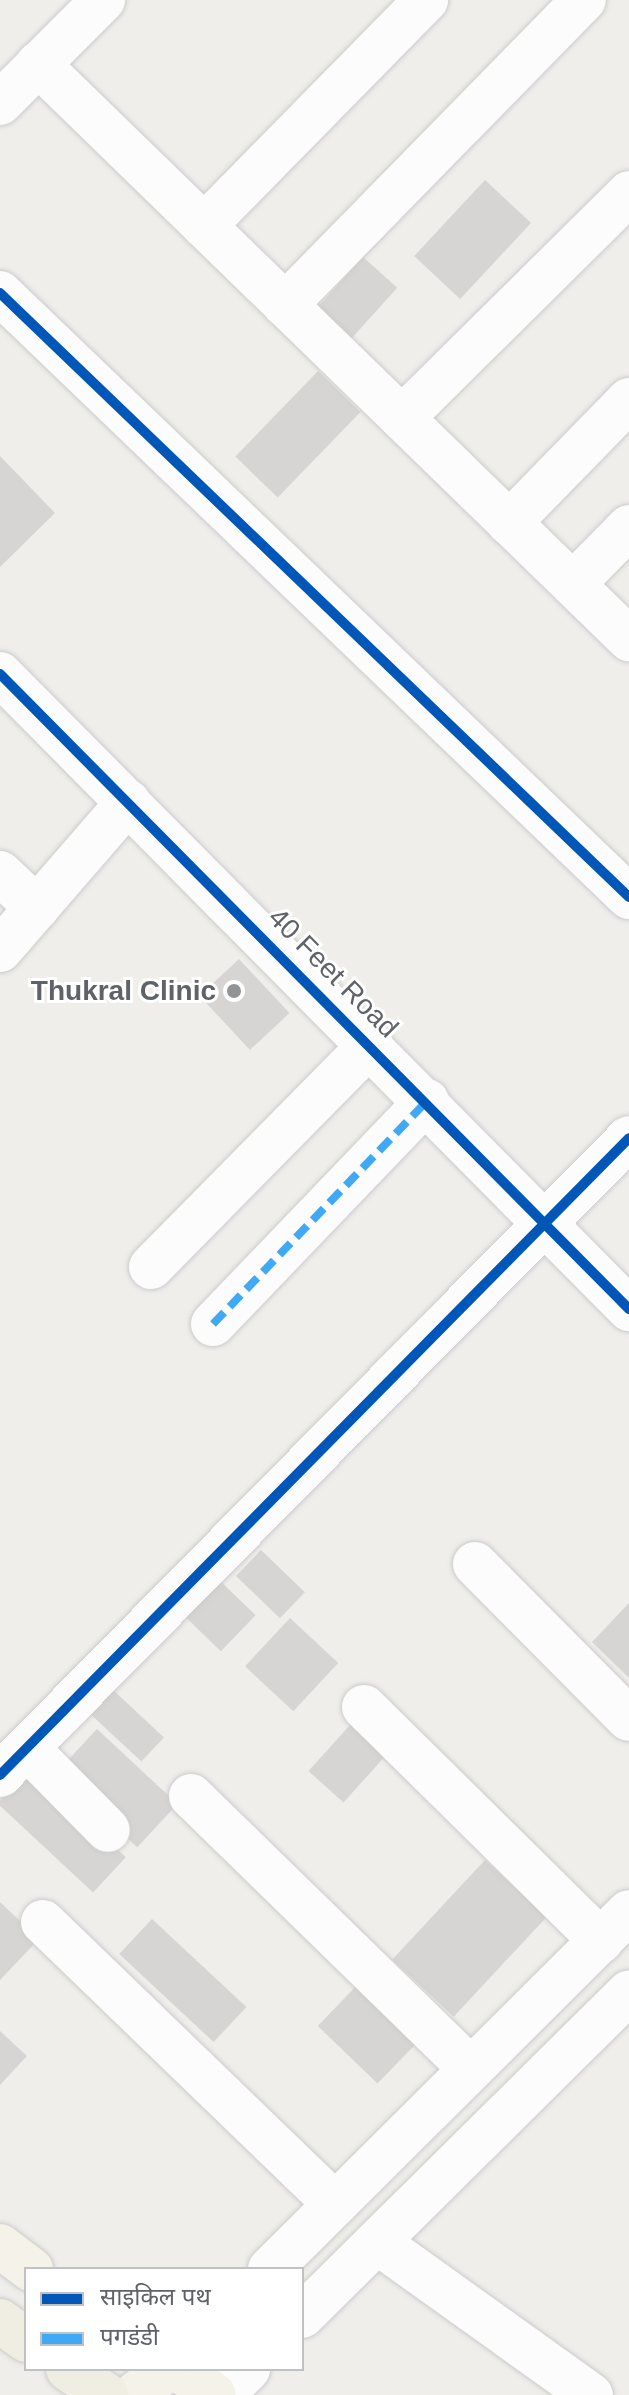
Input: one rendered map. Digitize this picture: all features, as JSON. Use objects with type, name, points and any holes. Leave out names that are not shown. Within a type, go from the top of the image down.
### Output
[{"type":"highway","points":[[0,2321],[24,2339]]},
{"type":"highway","points":[[71,2371],[106,2395]]},
{"type":"main road","points":[[134,2395],[165,2371]]},
{"type":"main road","points":[[181,2371],[214,2395]]},
{"type":"street","points":[[0,103],[103,0]]},
{"type":"street","points":[[204,226],[426,0]]},
{"type":"street","points":[[285,305],[584,0]]},
{"type":"street","points":[[38,64],[629,639]]},
{"type":"street","points":[[402,418],[629,193]]},
{"type":"street","points":[[0,293],[629,897]]},
{"type":"street","points":[[509,523],[629,400]]},
{"type":"street","points":[[573,584],[629,527]]},
{"type":"street","name":"40 Feet Road","points":[[0,674],[371,1044],[629,1309]]},
{"type":"street","points":[[0,950],[128,802]]},
{"type":"street","points":[[0,873],[37,908]]},
{"type":"street","points":[[151,1267],[371,1044]]},
{"type":"street","points":[[213,1324],[427,1101]]},
{"type":"street","points":[[108,1830],[13,1761],[544,1220],[629,1138]]},
{"type":"street","points":[[475,1564],[629,1719]]},
{"type":"street","points":[[272,2267],[615,1926],[364,1707]]},
{"type":"street","points":[[191,1796],[471,2069]]},
{"type":"street","points":[[43,1922],[335,2204]]},
{"type":"street","points":[[304,2314],[629,1992]]},
{"type":"street","points":[[377,2242],[591,2395]]},
{"type":"street","points":[[222,2395],[246,2371]]},
{"type":"building","points":[[485,180],[531,223],[460,299],[414,256]]},
{"type":"building","points":[[363,257],[397,288],[350,340],[316,309]]},
{"type":"building","points":[[318,371],[360,412],[278,498],[235,457]]},
{"type":"building","points":[[0,456],[55,513],[0,567]]},
{"type":"building","points":[[239,959],[289,1013],[250,1050],[200,996]]},
{"type":"building","points":[[261,1550],[305,1592],[280,1618],[236,1576]]},
{"type":"building","points":[[216,1577],[256,1615],[221,1651],[181,1613]]},
{"type":"building","points":[[629,1603],[629,1678],[592,1642]]},
{"type":"building","points":[[290,1618],[338,1663],[293,1711],[245,1666]]},
{"type":"building","points":[[112,1689],[164,1737],[141,1762],[89,1713]]},
{"type":"building","points":[[350,1725],[385,1756],[343,1803],[309,1771]]},
{"type":"building","points":[[97,1729],[177,1804],[137,1847],[57,1772]]},
{"type":"building","points":[[30,1768],[126,1857],[93,1892],[0,1806],[0,1800]]},
{"type":"building","points":[[485,1860],[546,1917],[454,2017],[392,1959]]},
{"type":"building","points":[[0,1902],[39,1939],[0,1980]]},
{"type":"building","points":[[152,1919],[246,2007],[214,2042],[119,1954]]},
{"type":"building","points":[[365,1977],[425,2035],[377,2084],[318,2026]]},
{"type":"building","points":[[0,2031],[27,2056],[0,2085]]},
{"type":"marked path","points":[[213,1324],[427,1101]]},
{"type":"cycle path","points":[[0,293],[629,897]]},
{"type":"cycle path","points":[[0,674],[629,1309]]},
{"type":"cycle path","points":[[0,1775],[629,1138]]},
{"type":"place","name":"Thukral Clinic","points":[[234,991]]}]
